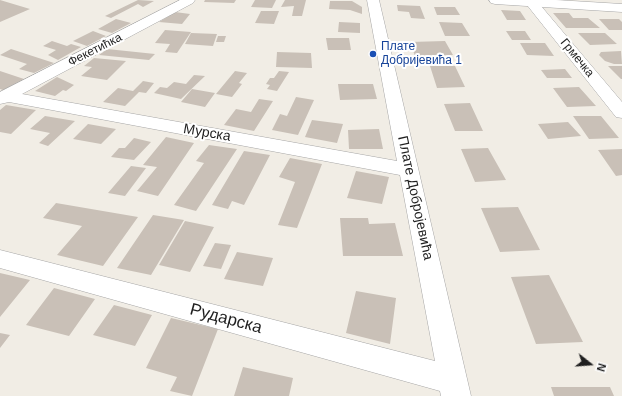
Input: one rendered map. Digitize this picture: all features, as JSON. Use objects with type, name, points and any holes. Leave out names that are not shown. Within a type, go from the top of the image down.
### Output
[{"type":"street","name":"Фекетићка","points":[[2,98],[189,0]]},
{"type":"street","name":"Плате Добројевића","points":[[373,0],[454,388]]},
{"type":"street","points":[[495,0],[622,8]]},
{"type":"street","name":"Грмечка","points":[[531,2],[622,113]]},
{"type":"street","name":"Мурска","points":[[2,98],[409,170]]},
{"type":"street","name":"Рударска","points":[[0,259],[454,388]]},
{"type":"building","points":[[0,0],[30,9],[0,22]]},
{"type":"building","points":[[138,0],[154,1],[143,7],[138,4],[111,18],[105,16]]},
{"type":"building","points":[[205,0],[236,0],[234,3],[204,2]]},
{"type":"building","points":[[255,0],[276,0],[272,8],[251,7]]},
{"type":"building","points":[[285,0],[306,0],[302,16],[292,16],[294,6],[281,7]]},
{"type":"building","points":[[330,1],[352,1],[362,7],[362,14],[350,10],[329,9]]},
{"type":"building","points":[[397,5],[420,6],[425,19],[411,18],[409,12],[398,11]]},
{"type":"building","points":[[434,7],[455,7],[460,15],[437,15]]},
{"type":"building","points":[[501,10],[520,11],[526,20],[507,20]]},
{"type":"building","points":[[261,11],[279,11],[274,24],[255,23]]},
{"type":"building","points":[[175,12],[190,14],[182,24],[159,22]]},
{"type":"building","points":[[553,13],[569,13],[573,18],[588,18],[600,28],[566,28]]},
{"type":"building","points":[[116,19],[131,23],[112,33],[98,29]]},
{"type":"building","points":[[599,19],[619,19],[622,22],[622,30],[609,30]]},
{"type":"building","points":[[339,22],[360,23],[360,33],[338,32]]},
{"type":"building","points":[[439,22],[462,23],[470,36],[445,36]]},
{"type":"building","points":[[165,30],[191,32],[177,53],[165,52],[170,44],[155,43]]},
{"type":"building","points":[[93,31],[106,36],[87,46],[73,41]]},
{"type":"building","points":[[506,31],[525,31],[531,40],[512,40]]},
{"type":"building","points":[[191,33],[217,34],[213,46],[185,44]]},
{"type":"building","points":[[578,33],[605,33],[617,44],[590,45]]},
{"type":"building","points":[[218,36],[226,36],[224,42],[216,42]]},
{"type":"building","points":[[326,38],[349,38],[351,50],[328,50]]},
{"type":"building","points":[[52,41],[67,46],[71,44],[81,47],[58,60],[48,55],[56,50],[43,46]]},
{"type":"building","points":[[445,41],[453,55],[415,56],[410,42]]},
{"type":"building","points":[[520,43],[545,43],[554,56],[527,55]]},
{"type":"building","points":[[11,49],[54,63],[34,73],[19,69],[27,64],[0,55]]},
{"type":"building","points":[[107,49],[155,54],[149,60],[99,55]]},
{"type":"building","points":[[621,51],[622,64],[614,64],[605,61],[599,55],[601,52]]},
{"type":"building","points":[[277,52],[311,53],[312,68],[276,67]]},
{"type":"building","points":[[94,58],[126,61],[107,80],[81,76],[92,67],[84,66]]},
{"type":"building","points":[[430,66],[455,66],[465,87],[437,88]]},
{"type":"building","points":[[608,66],[622,66],[622,79],[621,79]]},
{"type":"building","points":[[565,69],[572,78],[547,78],[541,70]]},
{"type":"building","points":[[0,71],[24,79],[3,90],[0,89]]},
{"type":"building","points":[[235,71],[247,73],[239,83],[242,84],[232,97],[216,94]]},
{"type":"building","points":[[279,71],[289,72],[277,91],[267,89],[270,85],[266,84],[270,78],[274,78]]},
{"type":"building","points":[[194,75],[205,76],[181,99],[154,93],[160,87],[167,88],[174,82],[186,84]]},
{"type":"building","points":[[57,77],[74,85],[55,96],[35,91]]},
{"type":"building","points":[[143,81],[154,83],[146,93],[139,92],[125,106],[103,102],[118,88],[133,91]]},
{"type":"building","points":[[338,84],[373,84],[377,99],[340,100]]},
{"type":"building","points":[[579,87],[596,106],[567,107],[553,88]]},
{"type":"building","points":[[192,89],[215,93],[205,107],[181,102]]},
{"type":"building","points":[[296,97],[314,100],[298,135],[272,130],[280,114],[287,116]]},
{"type":"building","points":[[259,99],[273,101],[254,131],[224,125],[236,109],[251,112]]},
{"type":"building","points":[[470,103],[483,131],[455,131],[444,104]]},
{"type":"building","points":[[6,105],[36,110],[11,134],[0,132],[0,110]]},
{"type":"building","points":[[45,116],[75,121],[48,146],[39,143],[50,133],[30,129]]},
{"type":"building","points":[[573,116],[601,116],[619,138],[589,139]]},
{"type":"building","points":[[312,120],[343,124],[337,143],[305,137]]},
{"type":"building","points":[[568,122],[581,136],[548,139],[538,124]]},
{"type":"building","points":[[88,124],[116,129],[101,144],[73,139]]},
{"type":"building","points":[[379,129],[383,149],[349,149],[348,130]]},
{"type":"building","points":[[166,137],[194,143],[158,196],[137,191],[157,167],[143,165]]},
{"type":"building","points":[[134,138],[151,142],[134,160],[111,157],[119,148],[125,148]]},
{"type":"building","points":[[209,145],[237,149],[196,211],[174,205],[204,163],[196,161]]},
{"type":"building","points":[[488,148],[506,180],[475,182],[461,149]]},
{"type":"building","points":[[622,149],[622,175],[616,176],[598,150]]},
{"type":"building","points":[[244,151],[270,155],[244,205],[232,201],[228,209],[212,205]]},
{"type":"building","points":[[290,158],[322,164],[297,228],[278,225],[295,182],[279,177]]},
{"type":"building","points":[[131,166],[146,168],[125,196],[108,193]]},
{"type":"building","points":[[356,171],[389,177],[382,204],[347,198]]},
{"type":"building","points":[[56,203],[138,217],[103,266],[57,255],[82,226],[43,218]]},
{"type":"building","points":[[518,207],[540,250],[500,252],[481,208]]},
{"type":"building","points":[[153,215],[184,220],[151,275],[117,268]]},
{"type":"building","points":[[340,218],[368,218],[369,224],[395,223],[403,256],[343,256]]},
{"type":"building","points":[[185,221],[214,227],[190,272],[159,265]]},
{"type":"building","points":[[215,243],[231,245],[221,269],[203,266]]},
{"type":"building","points":[[237,252],[273,258],[263,286],[224,279]]},
{"type":"building","points":[[0,273],[30,280],[0,317]]},
{"type":"building","points":[[549,275],[583,342],[536,344],[511,277]]},
{"type":"building","points":[[54,288],[95,299],[69,336],[26,325]]},
{"type":"building","points":[[356,291],[396,298],[390,344],[346,333]]},
{"type":"building","points":[[114,305],[152,315],[135,346],[93,335]]},
{"type":"building","points":[[171,318],[218,329],[192,396],[170,391],[177,377],[146,368]]},
{"type":"building","points":[[0,333],[10,335],[0,348]]},
{"type":"building","points":[[243,367],[293,378],[289,396],[234,396]]},
{"type":"building","points":[[551,387],[610,387],[614,396],[554,396]]},
{"type":"place","name":"Плате Добријевића 1","points":[[373,54]]}]
